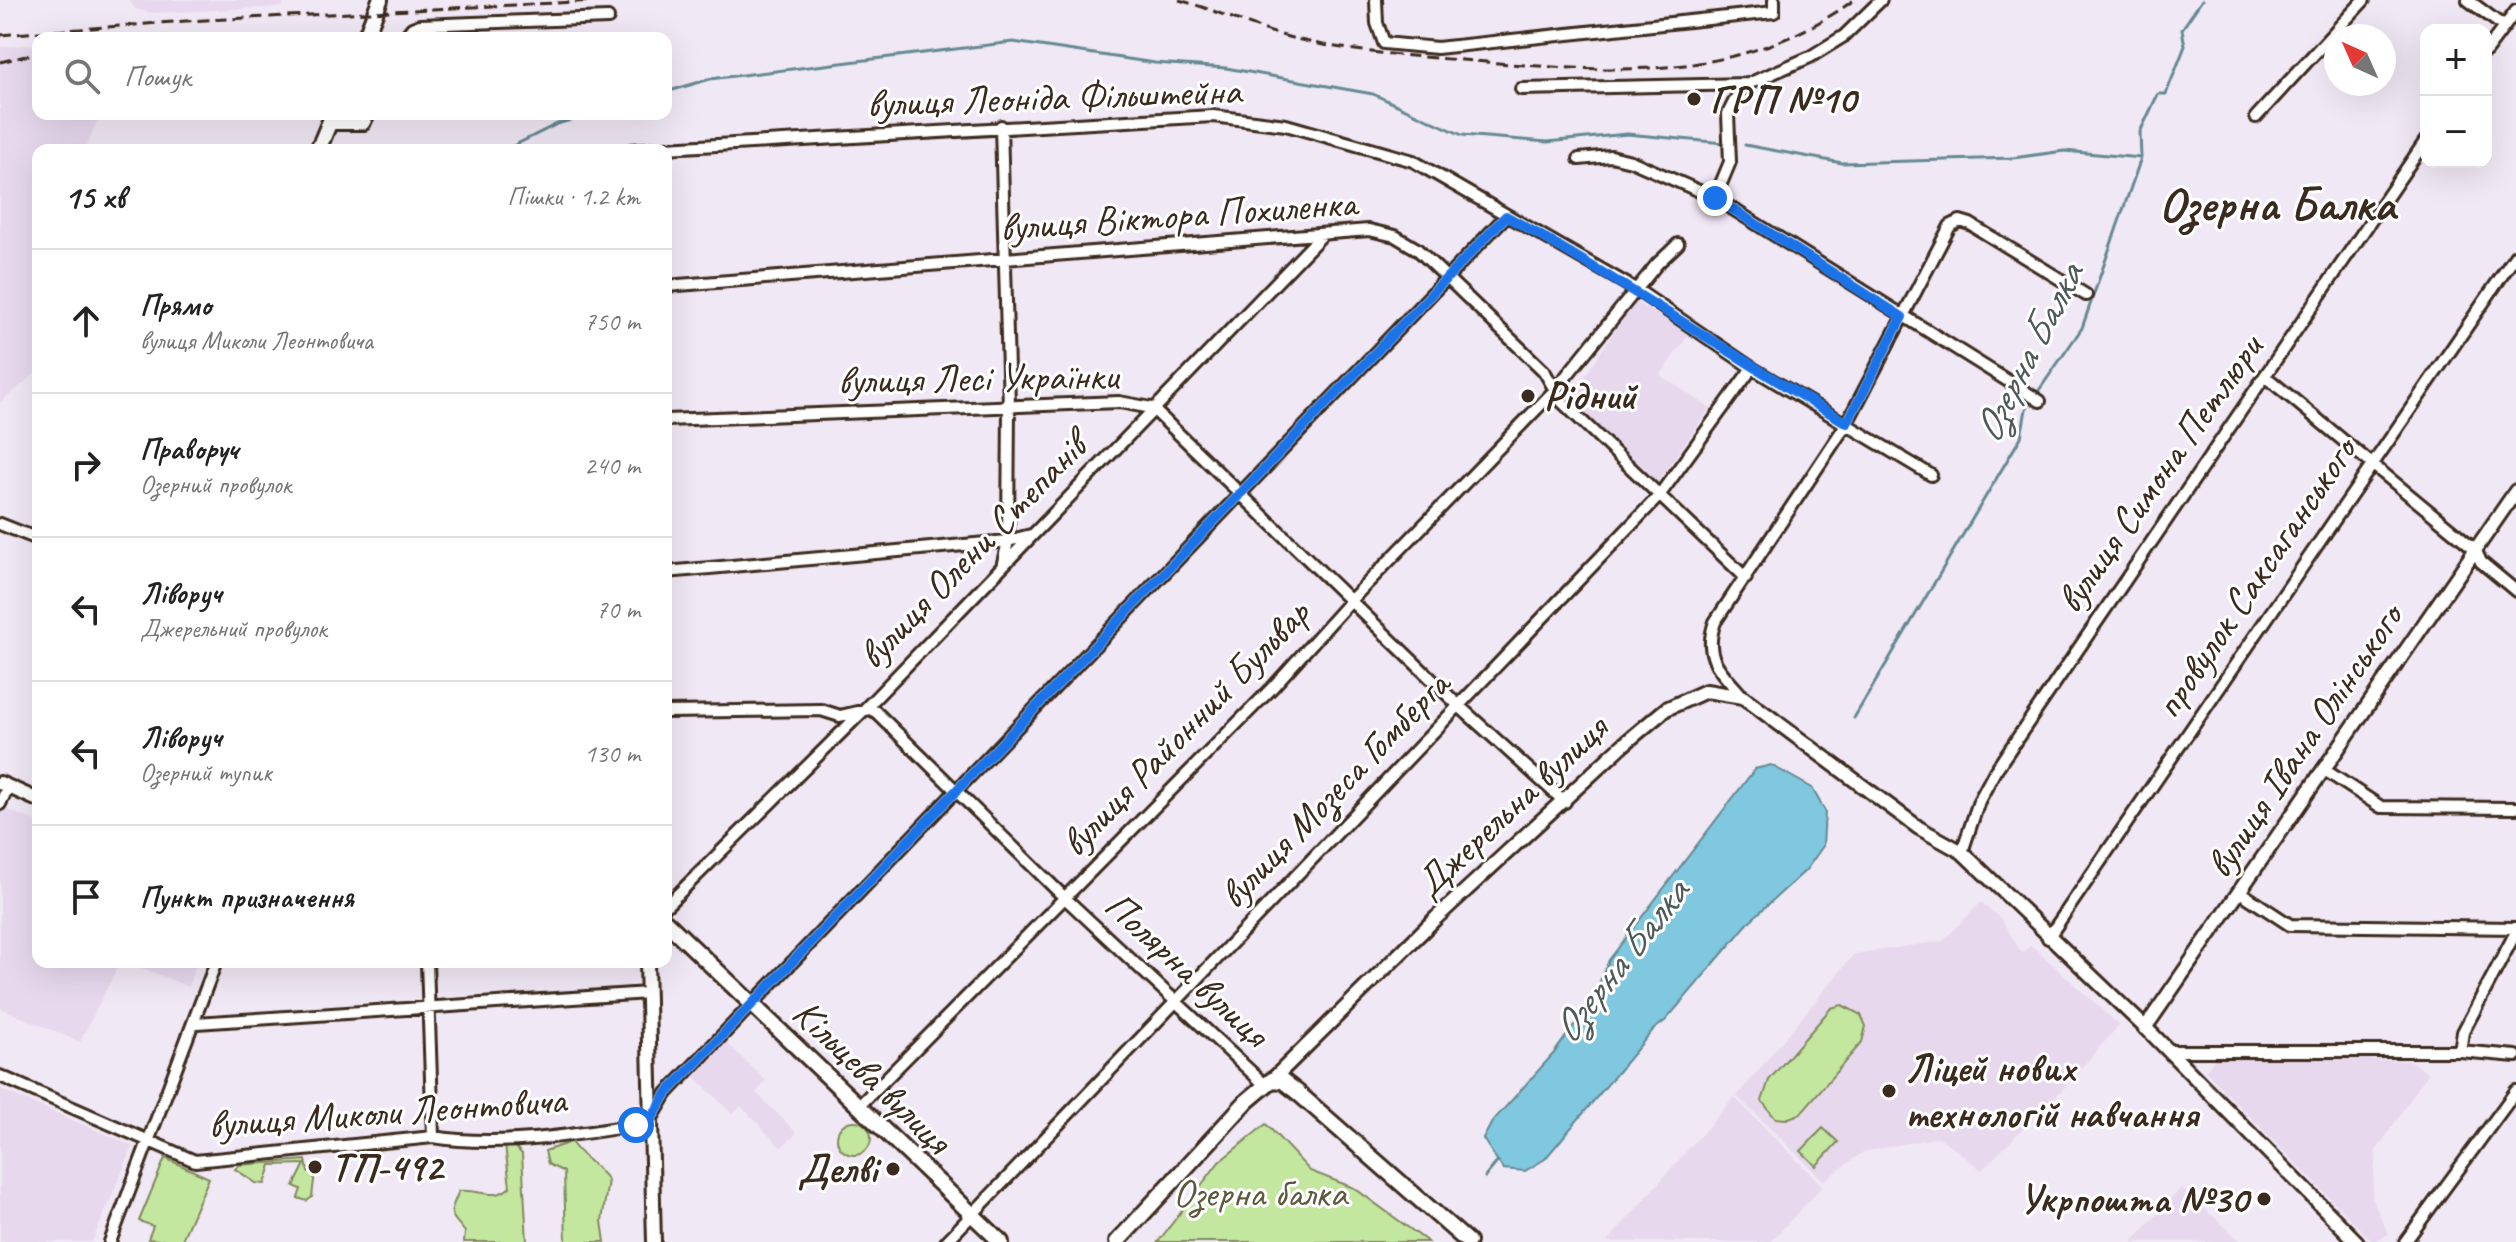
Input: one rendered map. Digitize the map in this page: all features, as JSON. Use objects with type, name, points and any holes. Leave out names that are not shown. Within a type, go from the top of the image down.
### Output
[{"type":"main road","points":[[367,32],[380,0]]},
{"type":"main road","points":[[320,144],[330,120]]},
{"type":"main road","name":"Кільцева вулиця","points":[[672,928],[1001,1242]]},
{"type":"main road","points":[[1268,1082],[1283,1081],[1297,1092],[1468,1242]]},
{"type":"main road","name":"Джерельна вулиця","points":[[1117,1242],[1268,1082]]},
{"type":"street","points":[[1376,0],[1377,23],[1384,43],[1437,48],[1774,12],[1774,0]]},
{"type":"street","points":[[1521,89],[1748,84],[1810,57],[1844,36],[1881,0]]},
{"type":"street","points":[[2256,117],[2364,0]]},
{"type":"street","points":[[2468,0],[2503,26]]},
{"type":"street","points":[[2492,42],[2516,11]]},
{"type":"street","points":[[409,32],[420,25],[608,18]]},
{"type":"street","points":[[1715,198],[1730,162],[1728,114],[1748,84]]},
{"type":"street","name":"вулиця Леоніда Фільштейна","points":[[672,147],[1213,116],[1286,125],[1413,161],[1637,290],[1752,368],[1931,475]]},
{"type":"street","points":[[337,120],[364,124],[366,120]]},
{"type":"street","points":[[1001,126],[1009,406],[1008,541],[1002,567]]},
{"type":"street","name":"вулиця Симона Петлюри","points":[[1962,852],[1979,801],[1995,771],[2420,149]]},
{"type":"street","points":[[1579,159],[1611,156],[1631,161],[1715,198],[2040,401]]},
{"type":"street","points":[[649,1123],[667,1093],[957,794],[1506,216]]},
{"type":"street","points":[[2086,295],[1970,224],[1960,221],[1950,226],[1847,423],[1715,622],[1708,642],[1712,657],[1743,697],[1919,828],[1962,852],[2169,1051],[2357,1242]]},
{"type":"street","name":"вулиця Віктора Похиленка","points":[[672,286],[1369,230],[1395,236],[1417,249],[1544,371],[1562,402],[1746,578]]},
{"type":"street","name":"вулиця Олени Степанів","points":[[672,900],[862,712],[1321,236]]},
{"type":"street","name":"вулиця Районний Бульвар","points":[[858,1107],[1272,688],[1352,599],[1555,390],[1678,244]]},
{"type":"street","name":"провулок Саксаганського","points":[[2048,938],[2516,255]]},
{"type":"street","name":"вулиця Мозеса Гомберга","points":[[946,1242],[1658,497],[1752,368]]},
{"type":"street","points":[[2265,376],[2373,461],[2475,549],[2481,562],[2516,591]]},
{"type":"street","name":"вулиця Лесі Українки","points":[[672,420],[1119,402],[1152,408],[1459,706],[1565,802]]},
{"type":"street","name":"вулиця Івана Олінського","points":[[2145,1028],[2516,491]]},
{"type":"street","points":[[0,524],[32,537]]},
{"type":"street","points":[[672,571],[1008,541],[1033,534]]},
{"type":"street","name":"Джерельна вулиця","points":[[1268,1082],[1436,918],[1666,709],[1706,691],[1743,697]]},
{"type":"street","name":"Полярна вулиця","points":[[672,712],[821,710],[840,716],[870,709],[876,712],[1065,898],[1176,1002],[1268,1082]]},
{"type":"street","points":[[2323,769],[2381,807],[2516,808]]},
{"type":"street","points":[[0,804],[4,785],[32,797]]},
{"type":"street","points":[[2240,892],[2290,925],[2516,930],[2463,1032],[2460,1051]]},
{"type":"street","points":[[110,1242],[196,1023],[214,968]]},
{"type":"street","points":[[427,968],[433,1137]]},
{"type":"street","points":[[647,968],[654,1242]]},
{"type":"street","points":[[196,1023],[648,993]]},
{"type":"street","points":[[2169,1051],[2460,1051],[2516,1056]]},
{"type":"street","name":"вулиця Миколи Леонтовича","points":[[0,1076],[195,1161],[433,1137],[457,1141],[649,1123]]},
{"type":"street","points":[[2405,1242],[2516,1091]]},
{"type":"shaded area","points":[[129,0],[283,0],[283,7],[151,13],[135,9]]},
{"type":"shaded area","points":[[32,44],[32,120],[98,120],[88,144],[32,144],[32,376],[0,403],[0,47]]},
{"type":"shaded area","points":[[1634,301],[1690,333],[1660,375],[1710,408],[1657,483],[1570,399]]},
{"type":"shaded area","points":[[0,807],[32,820],[32,968],[117,968],[80,1042],[0,1008]]},
{"type":"shaded area","points":[[1981,902],[2001,919],[2022,953],[2031,945],[2119,1025],[2064,1088],[1982,1170],[1939,1137],[1863,1152],[1824,1181],[1737,1096],[1854,954],[1943,941]]},
{"type":"shaded area","points":[[142,968],[195,968],[188,987]]},
{"type":"shaded area","points":[[726,1042],[766,1081],[756,1093],[797,1133],[781,1148],[741,1106],[732,1114],[693,1075]]},
{"type":"shaded area","points":[[2217,1055],[2411,1061],[2428,1073],[2376,1151],[2372,1199],[2389,1234],[2373,1242],[2205,1071]]},
{"type":"shaded area","points":[[0,1089],[133,1146],[92,1242],[0,1242]]},
{"type":"shaded area","points":[[1734,1097],[1823,1186],[1770,1242],[1607,1242]]},
{"type":"shaded area","points":[[2181,1188],[2242,1242],[2132,1242]]},
{"type":"green space","points":[[1842,1005],[1861,1015],[1866,1026],[1862,1042],[1800,1114],[1786,1119],[1775,1118],[1762,1101],[1769,1080],[1831,1008]]},
{"type":"green space","points":[[854,1121],[866,1126],[871,1138],[866,1150],[854,1155],[842,1150],[837,1138],[842,1126]]},
{"type":"green space","name":"Озерна балка","points":[[1266,1124],[1310,1171],[1354,1188],[1428,1242],[1158,1242],[1219,1162]]},
{"type":"green space","points":[[1823,1128],[1838,1142],[1816,1166],[1801,1151]]},
{"type":"green space","points":[[571,1142],[608,1180],[602,1221],[605,1242],[566,1242],[564,1172],[548,1164],[545,1151]]},
{"type":"green space","points":[[505,1145],[513,1145],[522,1154],[527,1242],[464,1242],[465,1232],[452,1214],[455,1200],[459,1191],[498,1194],[510,1187]]},
{"type":"green space","points":[[165,1158],[209,1178],[181,1242],[148,1239],[153,1226],[139,1221]]},
{"type":"green space","points":[[306,1160],[308,1172],[315,1172],[312,1197],[307,1201],[298,1198],[301,1189],[294,1186],[305,1164],[271,1165],[265,1184],[256,1183],[235,1169],[239,1165]]},
{"type":"water","points":[[1771,765],[1812,788],[1825,811],[1823,846],[1806,870],[1750,921],[1666,1020],[1653,1030],[1545,1159],[1525,1171],[1503,1169],[1483,1139],[1492,1122],[1554,1053],[1592,1000],[1609,960],[1755,769]]},
{"type":"waterway","name":"Озерна Балка","points":[[1854,718],[2021,437],[2026,409],[2082,328],[2141,158],[2140,132],[2158,94],[2166,94],[2185,46],[2182,29],[2202,0]]},
{"type":"waterway","points":[[672,90],[710,79],[1013,42],[1155,63],[1226,68],[1373,94],[1462,135],[1547,142],[1627,134],[1724,143]]},
{"type":"waterway","points":[[517,144],[571,120]]},
{"type":"waterway","points":[[1745,145],[1842,163],[2013,158],[2064,151],[2141,158]]},
{"type":"waterway","name":"Озерна Балка","points":[[1485,1177],[1498,1161]]},
{"type":"railway","points":[[40,32],[186,21],[616,0]]},
{"type":"railway","points":[[1179,0],[1274,33],[1334,47],[1525,65],[1623,69],[1718,60],[1764,47],[1809,27],[1854,0]]},
{"type":"railway","points":[[0,35],[32,33]]},
{"type":"railway","points":[[0,62],[32,54]]},
{"type":"place","name":"ГРП №10","points":[[1694,99]]},
{"type":"place","name":"Рідний","points":[[1528,396]]},
{"type":"place","name":"Ліцей нових технологій навчання","points":[[1889,1091]]},
{"type":"place","name":"ТП-492","points":[[315,1167]]},
{"type":"place","name":"Делві","points":[[893,1169]]},
{"type":"place","name":"Укрпошта №30","points":[[2264,1199]]},
{"type":"district","name":"Озерна Балка","points":[[2277,204]]},
{"type":"route","points":[[636,1125],[649,1123],[667,1093],[957,794],[1506,216],[1637,290],[1752,368],[1847,423],[1902,317],[1715,198]]}]
